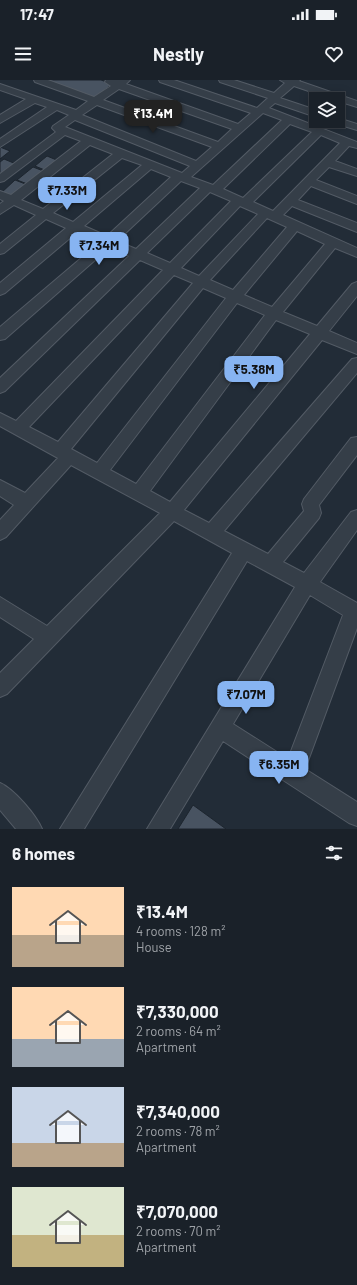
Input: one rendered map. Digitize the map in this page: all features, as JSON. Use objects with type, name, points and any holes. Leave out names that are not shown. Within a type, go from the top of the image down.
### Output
[{"type":"street","points":[[39,80],[219,146]]},
{"type":"street","points":[[106,80],[121,83],[239,128]]},
{"type":"street","points":[[164,80],[289,119],[352,144]]},
{"type":"street","points":[[224,80],[309,111]]},
{"type":"street","points":[[0,335],[274,98],[291,81],[357,104]]},
{"type":"street","points":[[121,83],[57,128],[120,154],[212,188],[357,253]]},
{"type":"street","points":[[0,87],[56,106],[197,165]]},
{"type":"street","points":[[0,120],[35,98]]},
{"type":"street","points":[[0,144],[56,106]]},
{"type":"street","points":[[0,387],[139,255],[289,119]]},
{"type":"street","points":[[345,123],[357,127]]},
{"type":"street","points":[[0,179],[64,131]]},
{"type":"street","points":[[18,429],[171,269],[319,131]]},
{"type":"street","points":[[0,210],[6,197],[88,141]]},
{"type":"street","points":[[0,532],[26,503],[201,282],[270,214],[290,201],[327,162],[352,144]]},
{"type":"street","points":[[0,250],[120,154]]},
{"type":"street","points":[[327,162],[357,173]]},
{"type":"street","points":[[0,290],[149,165]]},
{"type":"street","points":[[308,181],[357,200]]},
{"type":"street","points":[[6,197],[357,349]]},
{"type":"street","points":[[290,201],[357,228]]},
{"type":"street","points":[[99,472],[235,296],[294,226]]},
{"type":"street","points":[[138,494],[274,313],[333,243]]},
{"type":"street","points":[[0,687],[172,512],[318,332],[357,287]]},
{"type":"street","points":[[211,533],[357,363]]},
{"type":"street","points":[[0,420],[271,564],[356,612],[293,774]]},
{"type":"street","points":[[271,564],[313,513],[310,504],[357,443]]},
{"type":"street","points":[[0,487],[26,503]]},
{"type":"street","points":[[158,829],[307,584],[357,517]]},
{"type":"street","points":[[70,829],[244,550]]},
{"type":"street","points":[[0,606],[48,638]]},
{"type":"street","points":[[220,727],[357,815]]},
{"type":"street","points":[[0,794],[30,829]]},
{"type":"building","points":[[47,80],[101,80],[112,84],[95,98]]},
{"type":"building","points":[[0,147],[10,151],[0,159]]},
{"type":"building","points":[[47,156],[59,161],[47,171],[35,166]]},
{"type":"building","points":[[4,159],[16,164],[0,176],[0,162]]},
{"type":"building","points":[[33,167],[46,172],[30,185],[17,180]]},
{"type":"building","points":[[15,180],[28,185],[12,199],[0,194]]},
{"type":"building","points":[[193,805],[226,829],[178,829]]}]
